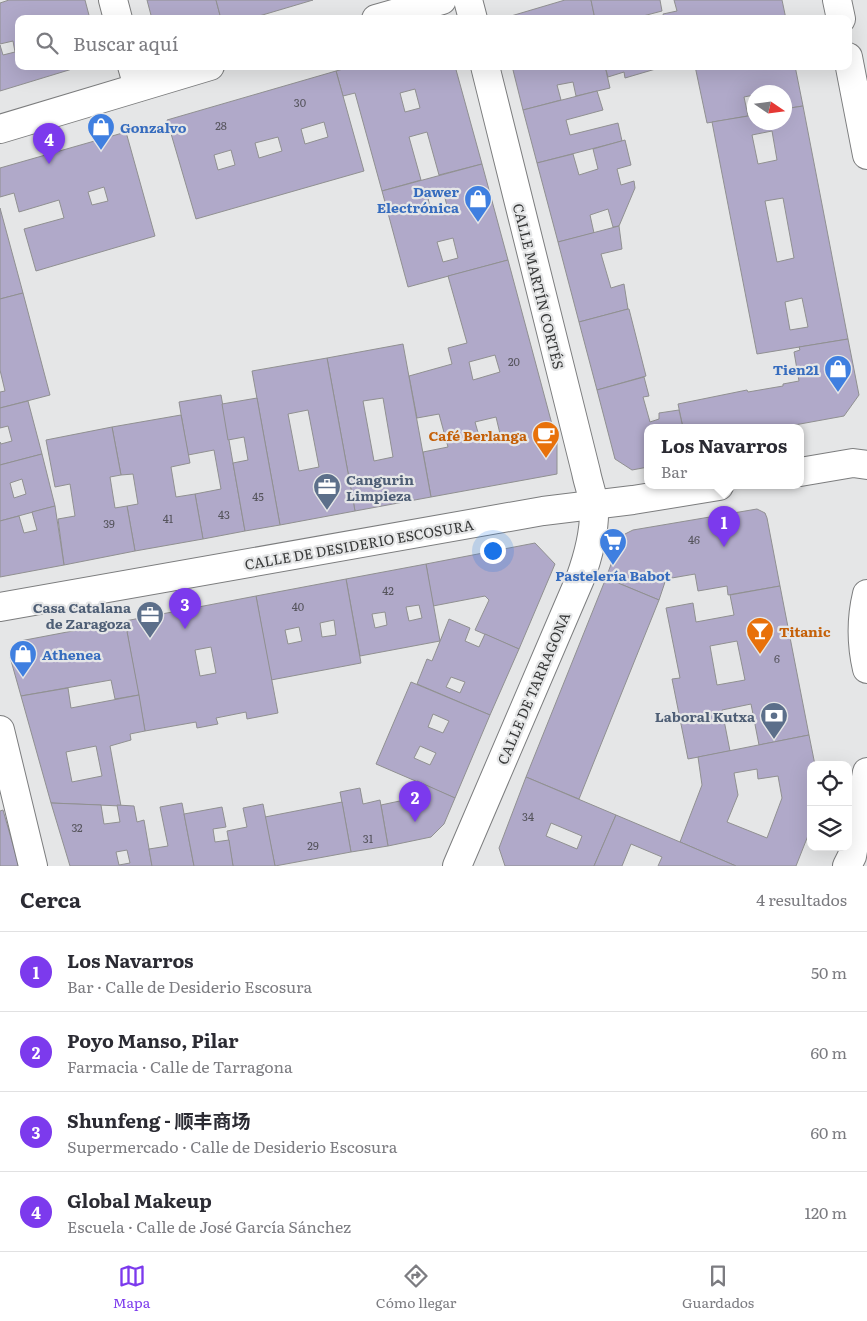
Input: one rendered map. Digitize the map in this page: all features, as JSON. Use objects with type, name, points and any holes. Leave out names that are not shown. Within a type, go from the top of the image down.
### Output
[{"type":"street","points":[[112,0],[117,15]]},
{"type":"street","points":[[390,15],[442,0]]},
{"type":"street","points":[[468,0],[472,15]]},
{"type":"street","points":[[837,0],[840,15]]},
{"type":"street","points":[[0,129],[135,76],[180,70]]},
{"type":"street","name":"CALLE MARTÍN CORTÉS","points":[[485,70],[594,506]]},
{"type":"street","points":[[851,70],[867,155]]},
{"type":"street","points":[[804,471],[853,464],[867,464]]},
{"type":"street","name":"CALLE DE DESIDERIO ESCOSURA","points":[[0,607],[543,511],[594,506],[699,489]]},
{"type":"street","name":"CALLE DE TARRAGONA","points":[[457,866],[580,579],[586,562],[594,506]]},
{"type":"street","points":[[867,594],[862,628],[862,644],[867,669]]},
{"type":"street","points":[[0,730],[33,866]]},
{"type":"street","points":[[855,854],[867,772]]},
{"type":"building","points":[[9,0],[85,0],[89,15],[15,15],[15,52],[13,41],[0,44],[0,3]]},
{"type":"building","points":[[147,0],[216,0],[220,15],[151,15]]},
{"type":"building","points":[[216,0],[313,0],[262,15],[220,15]]},
{"type":"building","points":[[565,0],[591,0],[594,15],[514,15]]},
{"type":"building","points":[[591,0],[660,0],[662,11],[647,15],[594,15]]},
{"type":"building","points":[[674,0],[782,0],[785,15],[663,15],[677,11]]},
{"type":"building","points":[[0,45],[3,55],[15,52],[15,70],[69,70],[0,91]]},
{"type":"building","points":[[340,70],[456,70],[482,164],[439,175],[427,132],[409,137],[421,180],[382,191],[355,93],[343,96],[336,71]],"holes":[[[415,89],[420,108],[405,112],[400,93]]]},
{"type":"building","points":[[513,70],[606,70],[610,88],[576,96],[573,82],[557,85],[561,100],[523,110]]},
{"type":"building","points":[[606,70],[652,70],[625,78],[624,72],[608,77]]},
{"type":"building","points":[[696,70],[796,70],[803,106],[792,108],[792,85],[747,85],[747,96],[744,97],[747,116],[707,123]]},
{"type":"building","points":[[336,71],[364,171],[196,219],[167,120]],"holes":[[[324,122],[328,137],[305,144],[301,129]],[[278,137],[282,151],[259,158],[255,143]],[[231,150],[235,165],[218,170],[214,155]]]},
{"type":"building","points":[[597,91],[603,110],[566,120],[570,135],[618,123],[622,141],[537,163],[523,110]]},
{"type":"building","points":[[803,106],[848,339],[757,354],[712,122],[747,116],[747,130],[792,130],[792,108]],"holes":[[[772,131],[777,160],[758,164],[752,135]],[[783,198],[794,258],[777,262],[765,201]],[[802,298],[808,327],[790,330],[785,302]]]},
{"type":"building","points":[[126,132],[155,236],[36,271],[24,229],[64,218],[59,200],[19,212],[14,193],[0,197],[0,168]],"holes":[[[104,187],[108,201],[92,205],[88,192]]]},
{"type":"building","points":[[625,140],[631,165],[617,169],[621,185],[634,181],[635,188],[619,226],[613,227],[608,209],[590,215],[594,233],[558,242],[537,163],[573,154],[579,175],[598,169],[593,149]]},
{"type":"building","points":[[482,164],[508,260],[408,287],[382,191]],"holes":[[[443,190],[448,210],[432,215],[427,194]],[[453,238],[458,258],[443,262],[437,242]]]},
{"type":"building","points":[[0,208],[23,293],[0,299]]},
{"type":"building","points":[[619,226],[622,249],[601,254],[611,288],[624,284],[628,309],[579,322],[558,242]]},
{"type":"building","points":[[508,260],[557,443],[557,474],[431,497],[423,452],[448,447],[439,414],[417,418],[409,376],[452,364],[448,348],[467,343],[448,276]],"holes":[[[495,355],[500,372],[473,380],[469,362]],[[496,417],[501,438],[481,443],[475,422]]]},
{"type":"building","points":[[23,293],[50,395],[0,408],[0,392],[5,391],[0,370],[0,299]]},
{"type":"building","points":[[629,309],[646,376],[597,390],[579,322]]},
{"type":"building","points":[[848,339],[859,395],[844,416],[800,424],[682,424],[678,404],[747,390],[748,392],[783,386],[783,384],[799,381],[794,352],[800,350],[799,347]]},
{"type":"building","points":[[403,344],[431,497],[355,511],[327,358]],"holes":[[[383,398],[393,457],[374,461],[363,401]]]},
{"type":"building","points":[[327,358],[355,511],[280,525],[252,371]],"holes":[[[308,410],[319,467],[299,471],[288,414]]]},
{"type":"building","points":[[644,377],[649,396],[643,397],[650,422],[659,419],[659,413],[679,410],[682,424],[644,424],[644,468],[632,470],[615,459],[597,390]]},
{"type":"building","points":[[221,395],[245,531],[203,539],[195,494],[221,489],[214,450],[188,455],[179,402]]},
{"type":"building","points":[[257,398],[280,525],[245,531],[233,463],[248,460],[244,437],[228,440],[222,404]]},
{"type":"building","points":[[28,401],[42,454],[0,465],[0,442],[1,444],[12,441],[8,426],[0,428],[0,408]]},
{"type":"building","points":[[181,415],[190,463],[171,467],[176,497],[195,494],[203,539],[135,551],[127,506],[138,504],[133,474],[121,475],[112,427]]},
{"type":"building","points":[[112,427],[121,475],[110,477],[115,508],[127,506],[135,551],[64,565],[58,519],[75,516],[70,484],[55,487],[46,440]]},
{"type":"building","points":[[42,454],[55,506],[0,521],[0,465]],"holes":[[[22,479],[26,494],[14,498],[10,483]]]},
{"type":"building","points":[[55,506],[64,565],[0,577],[0,521],[19,516],[24,533],[37,530],[32,512]]},
{"type":"building","points":[[757,509],[765,513],[767,518],[780,586],[728,595],[727,586],[698,591],[695,574],[666,579],[659,600],[606,578],[620,540],[625,534],[633,530]]},
{"type":"building","points":[[535,543],[555,564],[519,649],[475,630],[489,600],[485,596],[433,606],[426,564]]},
{"type":"building","points":[[426,564],[440,641],[360,656],[346,579]],"holes":[[[419,605],[422,618],[409,621],[406,607]],[[385,612],[387,625],[375,628],[372,614]]]},
{"type":"building","points":[[606,578],[659,600],[579,799],[526,777]]},
{"type":"building","points":[[346,579],[361,663],[271,680],[256,596]],"holes":[[[334,620],[336,635],[322,637],[320,623]],[[299,627],[302,641],[288,644],[285,630]]]},
{"type":"building","points":[[780,586],[809,735],[759,745],[751,704],[722,710],[730,751],[688,759],[672,679],[680,678],[666,608],[693,603],[696,622],[734,615],[730,595]],"holes":[[[737,641],[745,680],[717,685],[710,646]]]},
{"type":"building","points":[[256,596],[278,713],[247,719],[246,712],[216,718],[218,724],[197,728],[196,722],[145,731],[125,621]],"holes":[[[211,647],[216,673],[200,676],[195,650]]]},
{"type":"building","points":[[449,619],[470,628],[465,641],[479,647],[485,634],[519,649],[490,715],[417,684],[427,659],[432,661]],"holes":[[[451,677],[465,682],[460,693],[446,687]]]},
{"type":"building","points":[[125,621],[139,695],[115,699],[111,680],[21,696],[10,657],[20,641]]},
{"type":"building","points":[[411,682],[490,715],[455,798],[376,764]],"holes":[[[433,714],[449,721],[443,733],[428,727]],[[420,746],[436,753],[430,765],[414,758]]]},
{"type":"building","points":[[68,688],[71,708],[139,695],[145,731],[130,734],[131,740],[110,746],[121,806],[51,803],[21,696]],"holes":[[[96,746],[102,776],[72,782],[66,752]]]},
{"type":"building","points":[[809,735],[814,761],[807,761],[807,838],[796,866],[736,866],[680,842],[702,785],[698,757]],"holes":[[[757,769],[758,779],[778,776],[782,798],[767,838],[727,822],[738,795],[734,773]]]},
{"type":"building","points":[[526,777],[616,815],[594,866],[505,866],[499,848]],"holes":[[[551,823],[582,836],[577,849],[546,836]]]},
{"type":"building","points":[[417,781],[455,798],[444,824],[431,837],[388,846],[381,805],[409,799]]},
{"type":"building","points":[[360,788],[363,804],[380,800],[388,846],[351,852],[340,792]]},
{"type":"building","points":[[342,802],[351,852],[275,866],[265,817]]},
{"type":"building","points":[[51,803],[101,805],[104,824],[120,822],[117,805],[134,806],[137,822],[144,820],[152,866],[70,866]],"holes":[[[127,850],[130,863],[119,865],[116,852]]]},
{"type":"building","points":[[182,803],[194,866],[152,866],[149,849],[168,846],[160,807]]},
{"type":"building","points":[[263,804],[275,866],[233,866],[227,831],[247,827],[243,808]]},
{"type":"building","points":[[222,807],[226,827],[213,829],[215,842],[229,840],[233,866],[194,866],[184,814]]},
{"type":"building","points":[[3,810],[19,866],[0,866],[0,811]]},
{"type":"building","points":[[616,815],[736,866],[658,866],[662,857],[631,844],[622,866],[594,866]]},
{"type":"place","name":"Gonzalvo","points":[[101,151]]},
{"type":"place","name":"Global Makeup","points":[[49,164]]},
{"type":"place","name":"Dawer Electrónica","points":[[478,223]]},
{"type":"place","name":"Tien21","points":[[838,393]]},
{"type":"place","name":"Café Berlanga","points":[[546,459]]},
{"type":"place","name":"Cangurin Limpieza","points":[[327,511]]},
{"type":"place","name":"Los Navarros","points":[[724,547]]},
{"type":"place","name":"Pastelería Babot","points":[[613,566]]},
{"type":"place","name":"Shunfeng - 顺丰商场","points":[[185,629]]},
{"type":"place","name":"Casa Catalana de Zaragoza","points":[[150,639]]},
{"type":"place","name":"Titanic","points":[[760,655]]},
{"type":"place","name":"Athenea","points":[[23,678]]},
{"type":"place","name":"Laboral Kutxa","points":[[774,740]]},
{"type":"place","name":"Poyo Manso, Pilar","points":[[415,822]]}]
